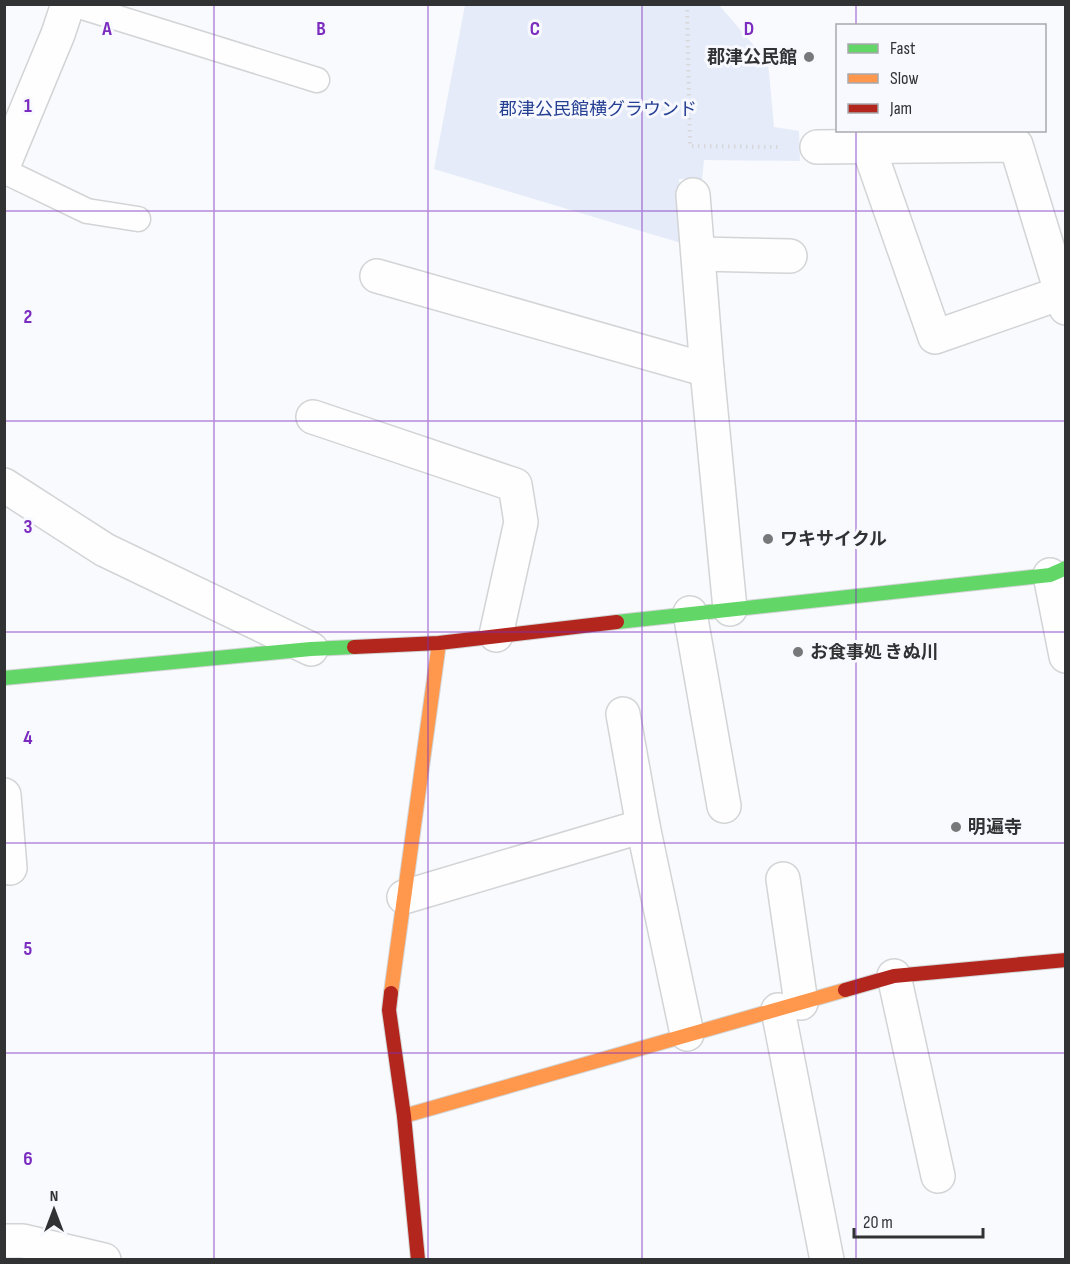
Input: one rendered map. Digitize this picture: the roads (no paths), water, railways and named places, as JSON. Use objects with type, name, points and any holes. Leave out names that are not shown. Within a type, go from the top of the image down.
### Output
[{"type":"street","points":[[4,164],[58,34],[68,4]]},
{"type":"street","points":[[817,147],[868,146],[1016,145],[1063,300],[935,337],[868,146]]},
{"type":"street","points":[[693,195],[730,609]]},
{"type":"street","points":[[699,254],[790,256]]},
{"type":"street","points":[[377,276],[707,370]]},
{"type":"street","points":[[313,417],[515,485],[521,522],[496,635]]},
{"type":"street","points":[[4,485],[105,550],[310,649]]},
{"type":"street","points":[[4,678],[310,649],[439,643],[1058,572],[1065,656]]},
{"type":"street","points":[[690,613],[724,806]]},
{"type":"street","points":[[417,1260],[404,1116],[389,1010],[439,643]]},
{"type":"street","points":[[623,714],[643,826],[687,1034]]},
{"type":"street","points":[[4,795],[10,868]]},
{"type":"street","points":[[404,897],[643,826]]},
{"type":"street","points":[[783,879],[790,1007],[827,1260]]},
{"type":"street","points":[[404,1116],[894,976],[1065,960]]},
{"type":"street","points":[[894,976],[938,1176]]},
{"type":"street","points":[[4,1241],[23,1241],[104,1260]]},
{"type":"lane","points":[[73,4],[317,80]]},
{"type":"lane","points":[[4,171],[87,211],[138,219]]},
{"type":"place","name":"郡津公民館","points":[[809,57]]},
{"type":"place","name":"ワキサイクル","points":[[768,539]]},
{"type":"place","name":"お食事処 きぬ川","points":[[798,652]]},
{"type":"place","name":"明遍寺","points":[[956,827]]},
{"type":"park label","name":"郡津公民館横グラウンド","points":[[598,109]]}]
